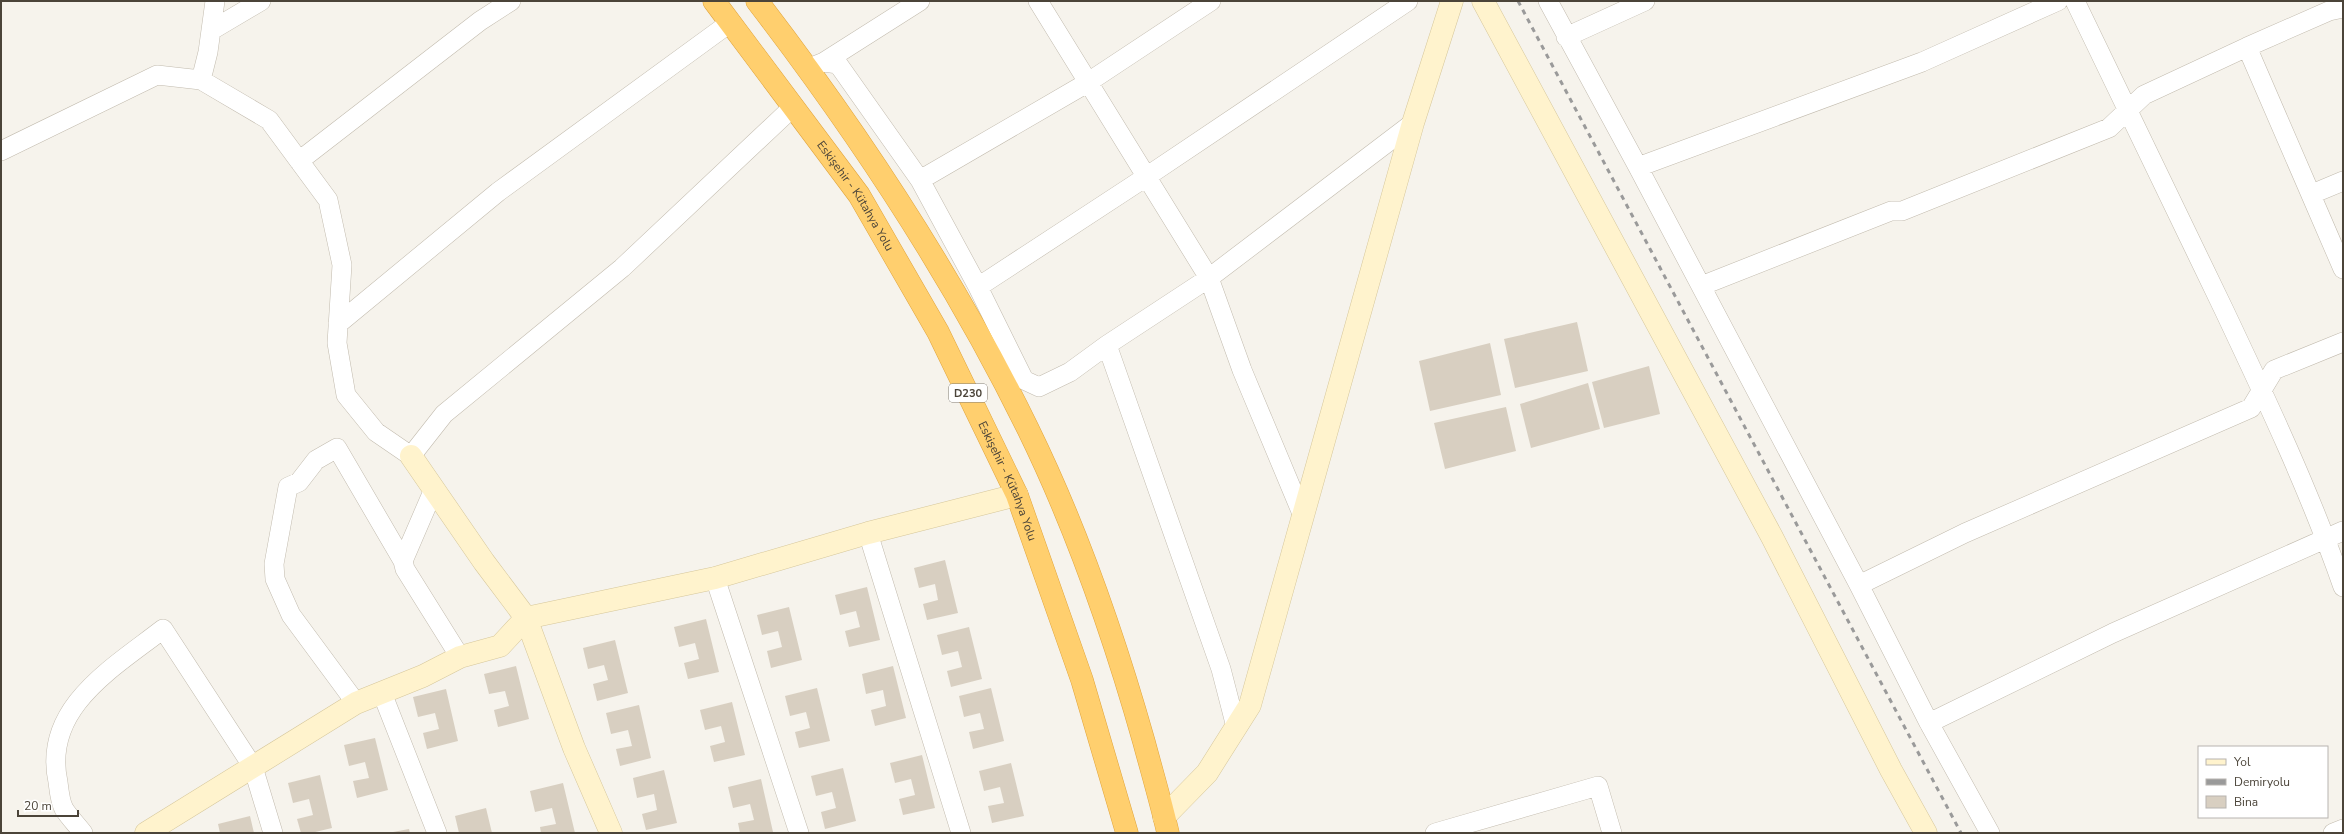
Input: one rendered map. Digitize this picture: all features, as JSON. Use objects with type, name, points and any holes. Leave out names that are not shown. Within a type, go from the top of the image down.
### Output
[{"type":"highway","name":"Eskişehir - Kütahya Yolu","points":[[714,1],[867,209],[938,332],[1017,495],[1082,680],[1126,833]]},
{"type":"highway","name":"D230","points":[[758,1],[817,65],[847,123],[950,284],[1028,430],[1073,532],[1125,676],[1166,825]]},
{"type":"street","points":[[201,80],[212,30],[216,1]]},
{"type":"street","points":[[212,30],[261,1]]},
{"type":"street","points":[[299,161],[480,21],[511,1]]},
{"type":"street","points":[[817,65],[920,1]]},
{"type":"street","points":[[1038,1],[1209,278],[1242,370],[1303,516]]},
{"type":"street","points":[[920,180],[1088,83],[1211,1]]},
{"type":"street","points":[[978,287],[1146,177],[1408,1]]},
{"type":"street","points":[[1166,825],[1207,773],[1250,705],[1413,123],[1452,1]]},
{"type":"street","points":[[1483,1],[1772,537],[1891,770],[1926,833]]},
{"type":"street","points":[[1548,1],[1566,37],[1638,167],[1859,585],[1929,724],[1990,833]]},
{"type":"street","points":[[1566,37],[1645,1]]},
{"type":"street","points":[[1638,167],[1922,62],[2058,1]]},
{"type":"street","points":[[2075,1],[2262,390],[2334,534],[2343,587]]},
{"type":"street","points":[[1701,286],[1890,211],[1902,211],[2109,128],[2129,111],[2144,95],[2247,47],[2328,12],[2343,8]]},
{"type":"street","points":[[338,324],[498,192],[730,22]]},
{"type":"street","points":[[2247,47],[2312,194],[2343,269]]},
{"type":"street","points":[[817,65],[838,64],[920,180],[978,287],[1024,380],[1038,387],[1070,372],[1107,345],[1209,278],[1413,123]]},
{"type":"street","points":[[1,151],[157,75],[201,80],[269,120],[328,200],[342,266],[337,343],[346,395],[376,432],[411,456],[484,562],[526,618],[574,748],[611,833]]},
{"type":"street","points":[[411,456],[444,414],[622,268],[793,107]]},
{"type":"street","points":[[2312,194],[2343,181]]},
{"type":"street","points":[[1859,585],[1965,533],[2251,408],[2274,370],[2343,342]]},
{"type":"street","points":[[1107,345],[1221,669],[1236,727]]},
{"type":"street","points":[[356,703],[292,615],[275,579],[274,564],[288,487],[299,482],[316,460],[337,448],[403,561],[405,569],[460,657]]},
{"type":"street","points":[[403,561],[434,489]]},
{"type":"street","points":[[146,833],[356,703],[423,676],[460,657],[500,646],[526,618],[716,578],[868,533],[1017,495]]},
{"type":"street","points":[[868,533],[961,833]]},
{"type":"street","points":[[1929,724],[2113,633],[2334,534]]},
{"type":"street","points":[[716,578],[799,833]]},
{"type":"street","points":[[83,833],[63,808],[53,763],[60,730],[77,700],[163,629],[253,767],[273,833]]},
{"type":"street","points":[[382,693],[437,833]]},
{"type":"street","points":[[1435,833],[1598,786],[1612,833]]},
{"type":"street","points":[[2333,833],[2343,829]]},
{"type":"building","points":[[1577,322],[1588,371],[1515,388],[1504,339]]},
{"type":"building","points":[[1490,343],[1501,395],[1430,411],[1419,361]]},
{"type":"building","points":[[1649,366],[1660,414],[1604,428],[1592,382]]},
{"type":"building","points":[[1588,383],[1600,429],[1531,448],[1520,404]]},
{"type":"building","points":[[1506,407],[1516,451],[1445,469],[1434,423]]},
{"type":"building","points":[[945,560],[958,613],[927,620],[923,604],[938,600],[935,584],[919,588],[914,568]]},
{"type":"building","points":[[867,587],[880,640],[849,647],[845,631],[860,627],[856,611],[840,615],[835,595]]},
{"type":"building","points":[[789,607],[802,660],[771,668],[767,651],[782,647],[778,631],[762,635],[757,615]]},
{"type":"building","points":[[706,619],[719,672],[688,679],[684,663],[699,659],[695,643],[679,647],[674,627]]},
{"type":"building","points":[[969,627],[982,679],[951,687],[947,671],[962,667],[958,651],[942,655],[937,635]]},
{"type":"building","points":[[615,640],[628,693],[597,701],[593,684],[608,680],[604,665],[588,669],[583,648]]},
{"type":"building","points":[[516,666],[529,719],[498,727],[494,710],[509,706],[505,691],[489,694],[484,674]]},
{"type":"building","points":[[893,666],[906,718],[875,726],[871,710],[886,706],[883,690],[866,694],[862,674]]},
{"type":"building","points":[[817,688],[830,741],[799,748],[795,732],[810,728],[806,712],[790,716],[785,696]]},
{"type":"building","points":[[991,688],[1004,741],[973,749],[969,732],[984,729],[980,713],[964,717],[959,696]]},
{"type":"building","points":[[446,689],[458,741],[427,749],[423,733],[439,729],[435,713],[418,717],[413,697]]},
{"type":"building","points":[[732,702],[745,755],[714,762],[710,746],[725,742],[721,726],[705,730],[700,710]]},
{"type":"building","points":[[639,705],[651,758],[620,766],[616,749],[632,746],[628,730],[611,734],[606,713]]},
{"type":"building","points":[[375,738],[388,790],[357,798],[353,781],[369,778],[365,762],[349,766],[344,745]]},
{"type":"building","points":[[922,755],[935,808],[903,815],[899,799],[915,795],[911,779],[895,783],[890,763]]},
{"type":"building","points":[[1011,763],[1024,816],[992,823],[988,806],[1004,803],[1000,787],[984,791],[979,771]]},
{"type":"building","points":[[843,768],[856,821],[825,829],[821,812],[836,808],[832,792],[816,796],[811,776]]},
{"type":"building","points":[[664,770],[677,823],[646,830],[642,814],[657,810],[654,794],[637,798],[633,778]]},
{"type":"building","points":[[320,775],[332,828],[311,833],[301,833],[297,819],[313,815],[309,799],[293,803],[288,783]]},
{"type":"building","points":[[761,779],[773,832],[740,833],[738,823],[754,820],[750,804],[733,808],[728,787]]},
{"type":"building","points":[[563,783],[575,833],[541,833],[540,827],[556,824],[552,808],[535,812],[530,791]]},
{"type":"building","points":[[486,808],[492,833],[459,833],[455,816]]},
{"type":"building","points":[[250,816],[254,833],[220,833],[218,824]]},
{"type":"building","points":[[409,829],[410,833],[393,832]]},
{"type":"railway","points":[[1518,1],[1961,833]]}]
